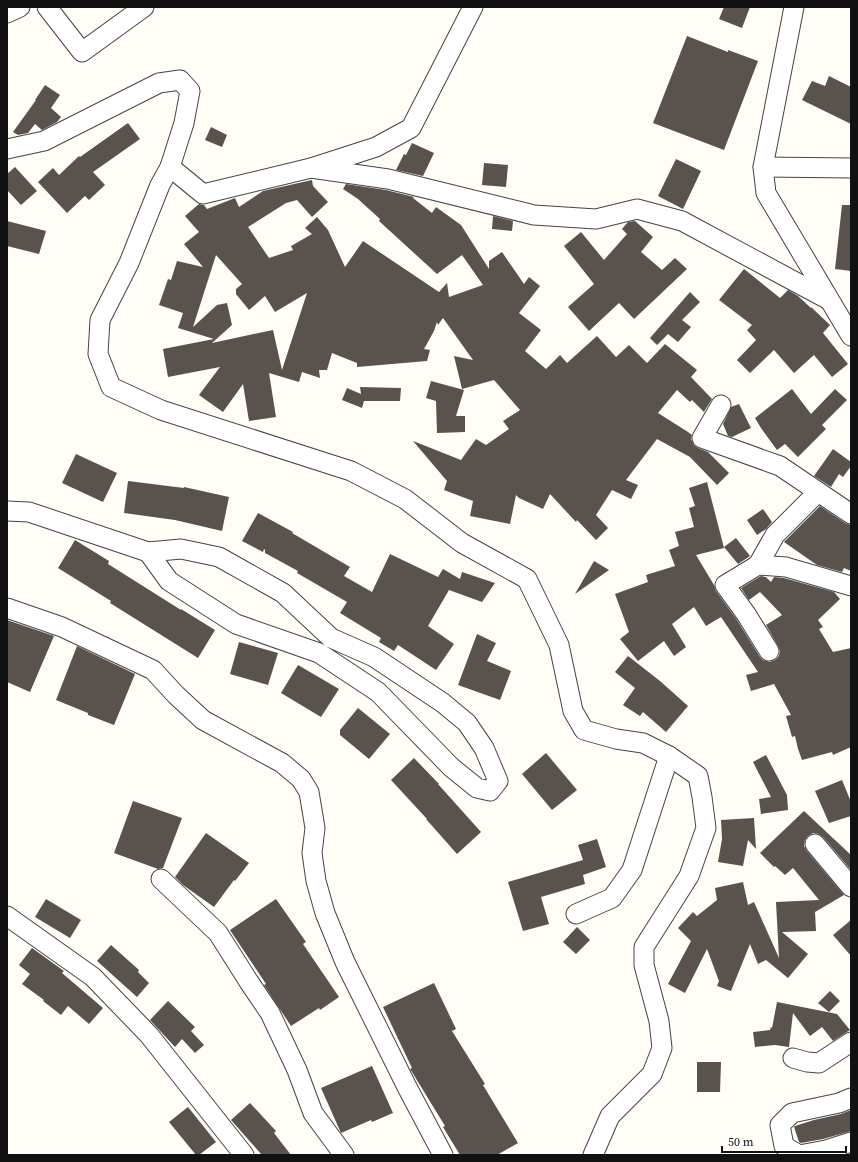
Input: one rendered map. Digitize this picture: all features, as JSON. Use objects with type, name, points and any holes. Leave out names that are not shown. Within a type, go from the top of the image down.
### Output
[{"type":"street","points":[[7,13],[20,7]]},
{"type":"street","points":[[47,7],[82,52],[144,7]]},
{"type":"street","points":[[170,167],[203,194],[311,168],[376,147],[411,128],[473,7]]},
{"type":"street","points":[[794,7],[763,167],[766,193],[851,336]]},
{"type":"street","points":[[7,149],[44,141],[160,83],[180,80],[190,91],[184,124],[170,167],[160,185],[129,263],[100,320],[98,354],[111,387],[161,410],[351,471],[405,499],[462,543],[527,579],[559,645],[573,711],[584,730],[616,739],[643,743],[669,756],[698,776],[706,828],[689,876],[644,947],[644,965],[659,1021],[662,1048],[652,1074],[610,1116],[593,1155]]},
{"type":"street","points":[[763,167],[851,168]]},
{"type":"street","points":[[311,168],[388,179],[534,215],[596,219],[637,210],[682,221],[829,300]]},
{"type":"street","points":[[721,405],[702,438],[780,466],[851,514]]},
{"type":"street","points":[[769,651],[746,614],[725,585],[758,565],[775,536],[818,492]]},
{"type":"street","points":[[7,511],[29,512],[148,552],[181,549],[219,557],[284,593],[331,638],[374,657],[443,703],[466,722],[484,748],[498,781],[490,791],[477,788],[451,767],[378,692],[319,654],[236,624],[169,581],[148,552]]},
{"type":"street","points":[[758,565],[786,567],[851,586]]},
{"type":"street","points":[[7,608],[62,627],[153,670],[203,720],[282,764],[301,779],[309,792],[315,828],[312,853],[316,881],[325,913],[345,962],[407,1087],[444,1155]]},
{"type":"street","points":[[319,654],[331,638]]},
{"type":"street","points":[[576,914],[612,898],[632,870],[669,756]]},
{"type":"street","points":[[814,844],[851,887]]},
{"type":"street","points":[[161,879],[218,933],[270,1013],[297,1070],[313,1113],[344,1155]]},
{"type":"street","points":[[7,916],[93,977],[149,1036],[244,1155]]},
{"type":"street","points":[[793,1058],[819,1064],[851,1042]]},
{"type":"street","points":[[851,1098],[839,1103],[792,1112],[780,1125],[784,1146],[799,1155],[826,1150],[851,1142]]},
{"type":"building","points":[[724,7],[750,7],[742,28],[719,19]]},
{"type":"building","points":[[687,36],[728,52],[728,50],[758,61],[724,150],[653,123]]},
{"type":"building","points":[[829,76],[851,87],[851,124],[802,100],[812,81],[825,86]]},
{"type":"building","points":[[45,85],[60,95],[51,108],[61,117],[57,122],[42,130],[35,124],[28,133],[18,135],[13,132],[36,100]]},
{"type":"building","points":[[128,123],[140,139],[93,172],[105,185],[89,200],[85,196],[67,213],[38,182],[53,168],[59,175],[79,156],[80,157]]},
{"type":"building","points":[[211,127],[227,135],[222,147],[205,140]]},
{"type":"building","points":[[412,143],[434,153],[423,176],[396,170],[404,154],[406,155]]},
{"type":"building","points":[[676,159],[701,171],[683,209],[658,196]]},
{"type":"building","points":[[484,163],[508,165],[506,187],[482,185]]},
{"type":"building","points":[[15,167],[37,191],[21,205],[7,190],[7,174]]},
{"type":"building","points":[[312,180],[313,186],[328,202],[312,217],[297,200],[286,203],[248,227],[269,258],[293,250],[291,246],[312,234],[305,228],[317,217],[328,230],[345,267],[363,241],[439,292],[447,283],[449,297],[483,285],[462,255],[437,274],[379,221],[380,219],[358,199],[343,189],[346,184],[386,190],[414,197],[413,198],[432,213],[436,207],[461,225],[489,269],[489,261],[502,252],[524,284],[529,277],[540,286],[519,313],[541,330],[525,351],[546,369],[560,355],[567,363],[597,336],[616,357],[629,345],[647,363],[665,344],[697,370],[691,377],[712,399],[704,412],[692,400],[690,402],[677,390],[658,413],[692,435],[691,439],[694,445],[708,452],[729,473],[717,485],[690,457],[657,439],[626,480],[638,485],[631,499],[612,490],[596,515],[608,528],[596,540],[577,520],[576,522],[550,494],[543,509],[519,498],[516,495],[510,524],[470,516],[473,501],[444,490],[447,481],[413,441],[461,460],[476,439],[486,445],[509,429],[503,421],[520,410],[494,380],[462,389],[454,356],[473,360],[443,318],[438,325],[437,322],[434,331],[424,349],[430,350],[427,361],[357,367],[357,363],[332,353],[327,370],[319,370],[320,378],[302,372],[299,382],[269,373],[276,417],[249,421],[243,384],[223,412],[199,395],[220,367],[168,377],[163,349],[214,339],[178,328],[183,313],[159,305],[168,279],[171,280],[177,261],[203,267],[184,244],[199,232],[185,216],[199,204],[204,205],[207,209],[235,198],[239,207],[263,191]],"holes":[[[216,255],[242,284],[236,289],[236,294],[249,310],[265,296],[275,312],[307,293],[282,370],[273,330],[212,343],[232,325],[227,303],[217,305],[193,327]]]},
{"type":"building","points":[[842,205],[851,205],[851,271],[835,269]]},
{"type":"building","points":[[493,216],[513,221],[512,231],[492,229]]},
{"type":"building","points":[[7,221],[46,231],[39,254],[7,246]]},
{"type":"building","points":[[635,221],[653,237],[641,252],[662,270],[675,258],[687,269],[634,319],[619,303],[589,331],[568,307],[594,284],[564,246],[581,232],[604,260],[627,234],[622,229],[628,222]]},
{"type":"building","points":[[744,269],[780,298],[788,290],[811,307],[830,325],[823,333],[848,364],[832,377],[814,355],[794,373],[774,350],[750,373],[737,360],[756,340],[747,330],[752,325],[719,300]]},
{"type":"building","points":[[690,292],[700,302],[682,320],[691,327],[678,342],[668,334],[657,345],[650,338]]},
{"type":"building","points":[[431,381],[464,390],[456,416],[465,416],[465,432],[437,433],[436,401],[426,398]]},
{"type":"building","points":[[360,387],[401,388],[400,401],[364,401],[362,408],[342,400],[347,388],[361,394]]},
{"type":"building","points":[[792,389],[811,414],[835,389],[847,400],[822,425],[826,429],[798,457],[785,444],[777,450],[755,418]]},
{"type":"building","points":[[739,404],[751,428],[732,437],[728,436],[723,424],[731,407]]},
{"type":"building","points":[[833,449],[851,462],[851,466],[843,477],[839,474],[831,487],[814,476]]},
{"type":"building","points":[[76,454],[117,473],[103,502],[62,483]]},
{"type":"building","points":[[128,481],[184,487],[229,497],[222,531],[175,520],[124,513]]},
{"type":"building","points":[[707,482],[724,548],[696,555],[716,591],[763,660],[770,662],[779,656],[780,651],[778,646],[766,625],[782,615],[760,592],[749,600],[741,588],[761,576],[766,577],[771,582],[774,577],[784,578],[834,592],[840,599],[818,620],[823,627],[819,629],[833,652],[851,648],[851,747],[833,755],[832,752],[802,760],[795,736],[792,737],[786,716],[791,715],[774,684],[751,691],[746,675],[758,672],[721,617],[706,626],[694,607],[672,624],[686,647],[674,656],[664,641],[638,661],[620,639],[629,632],[615,594],[648,582],[646,575],[675,566],[669,550],[679,546],[675,532],[694,527],[689,508],[695,506],[689,488]]},
{"type":"building","points":[[820,506],[845,523],[851,525],[851,571],[844,568],[842,572],[817,565],[784,542]]},
{"type":"building","points":[[763,509],[772,522],[766,529],[757,535],[747,520]]},
{"type":"building","points":[[258,513],[293,532],[292,533],[350,567],[344,576],[372,592],[390,554],[438,577],[443,569],[460,579],[462,572],[495,583],[482,602],[449,590],[428,626],[454,644],[436,670],[398,645],[394,651],[379,642],[381,638],[340,613],[347,602],[297,573],[298,571],[265,553],[264,549],[263,552],[242,541]]},
{"type":"building","points":[[736,538],[750,556],[738,564],[724,547]]},
{"type":"building","points":[[75,540],[109,561],[108,564],[215,630],[198,658],[110,603],[111,601],[58,568]]},
{"type":"building","points":[[594,561],[609,570],[575,594]]},
{"type":"building","points":[[7,620],[54,636],[30,692],[7,682]]},
{"type":"building","points":[[477,634],[496,643],[487,661],[511,671],[500,700],[458,685]]},
{"type":"building","points":[[239,642],[278,653],[268,685],[230,674]]},
{"type":"building","points":[[77,646],[135,674],[114,725],[56,700]]},
{"type":"building","points":[[628,656],[660,681],[688,706],[666,732],[643,712],[640,716],[623,705],[635,688],[615,672]]},
{"type":"building","points":[[298,665],[339,689],[321,717],[281,693]]},
{"type":"building","points":[[358,708],[390,734],[369,759],[340,735],[340,730]]},
{"type":"building","points":[[546,753],[577,790],[552,810],[522,774]]},
{"type":"building","points":[[766,755],[787,795],[788,810],[761,814],[759,799],[771,797],[753,762]]},
{"type":"building","points":[[414,758],[481,832],[457,854],[391,780]]},
{"type":"building","points":[[842,780],[851,802],[851,816],[829,823],[815,791]]},
{"type":"building","points":[[133,801],[182,818],[163,868],[158,869],[114,853]]},
{"type":"building","points":[[804,811],[851,855],[851,870],[819,834],[813,833],[805,840],[804,846],[807,851],[844,895],[815,912],[816,931],[782,932],[808,954],[788,978],[766,960],[758,964],[750,944],[731,991],[717,986],[719,981],[707,949],[685,993],[668,984],[691,941],[678,928],[693,912],[697,916],[717,900],[715,888],[743,882],[748,905],[754,902],[779,958],[776,902],[819,900],[793,868],[785,875],[775,866],[774,867],[760,853]]},
{"type":"building","points":[[754,818],[756,849],[748,840],[743,866],[718,862],[722,839],[721,820]]},
{"type":"building","points":[[206,833],[249,863],[214,907],[183,885],[175,877]]},
{"type":"building","points":[[597,839],[606,867],[583,875],[585,884],[541,897],[549,924],[523,931],[508,882],[583,860],[578,845]]},
{"type":"building","points":[[46,899],[81,920],[70,938],[35,917]]},
{"type":"building","points":[[276,899],[306,942],[303,944],[339,997],[320,1010],[319,1008],[291,1026],[264,985],[266,984],[230,930]]},
{"type":"building","points":[[851,920],[851,956],[833,935]]},
{"type":"building","points":[[577,927],[590,940],[576,954],[563,942]]},
{"type":"building","points":[[111,945],[139,970],[138,972],[149,983],[137,997],[97,961]]},
{"type":"building","points":[[32,948],[64,971],[62,973],[103,1008],[89,1024],[68,1006],[61,1015],[22,984],[30,974],[19,965]]},
{"type":"building","points":[[434,983],[456,1029],[452,1031],[485,1084],[483,1085],[518,1143],[497,1155],[460,1155],[443,1127],[445,1126],[410,1069],[412,1068],[383,1007]]},
{"type":"building","points":[[830,991],[840,1001],[829,1012],[818,1003]]},
{"type":"building","points":[[168,1001],[195,1027],[191,1031],[204,1045],[195,1053],[182,1039],[175,1047],[150,1020]]},
{"type":"building","points":[[777,1002],[837,1014],[850,1030],[833,1041],[822,1027],[810,1036],[793,1013],[789,1047],[775,1045],[755,1047],[753,1032],[770,1030],[771,1027],[772,1028]]},
{"type":"building","points":[[697,1062],[721,1062],[720,1092],[697,1092]]},
{"type":"building","points":[[372,1066],[393,1113],[372,1122],[371,1120],[341,1133],[321,1088]]},
{"type":"building","points":[[250,1103],[276,1131],[274,1133],[291,1155],[262,1155],[231,1120]]},
{"type":"building","points":[[188,1107],[216,1142],[199,1155],[196,1155],[169,1122]]},
{"type":"building","points":[[851,1110],[851,1131],[823,1139],[801,1143],[799,1142],[794,1127],[795,1126]]}]
